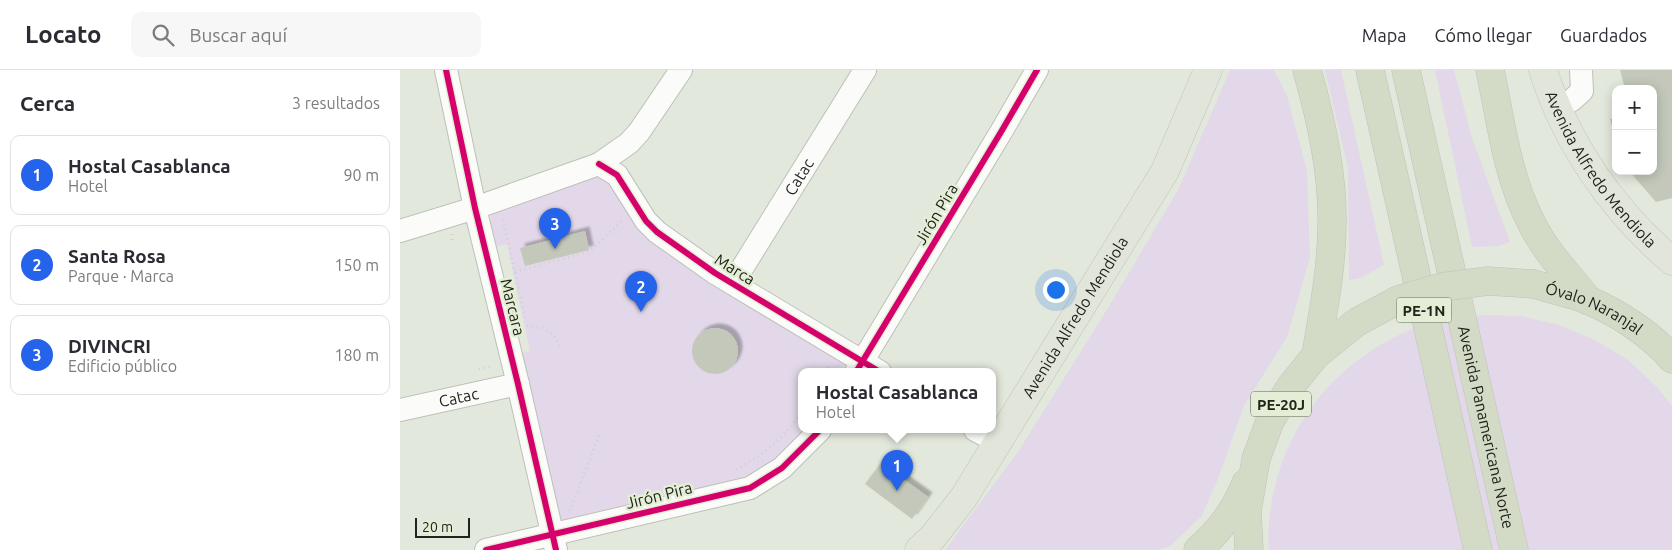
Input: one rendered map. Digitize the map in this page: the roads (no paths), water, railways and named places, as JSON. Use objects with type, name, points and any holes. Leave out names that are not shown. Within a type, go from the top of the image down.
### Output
[{"type":"highway","points":[[1294,70],[1316,100]]},
{"type":"highway","points":[[1307,70],[1316,100],[1330,181],[1332,222],[1330,269],[1316,355]]},
{"type":"highway","name":"PE-1N","points":[[1370,70],[1478,550]]},
{"type":"highway","name":"Avenida Panamericana Norte","points":[[1406,70],[1514,550]]},
{"type":"highway","points":[[1490,70],[1514,182],[1532,226],[1556,261],[1589,301]]},
{"type":"highway","points":[[1496,70],[1496,98]]},
{"type":"highway","name":"Óvalo Naranjal","points":[[1249,550],[1247,511],[1256,459],[1270,421],[1291,386],[1316,355],[1357,322],[1398,300],[1442,287],[1488,281],[1534,284],[1589,301],[1630,323],[1672,358]]},
{"type":"highway","name":"PE-20J","points":[[1198,550],[1216,534],[1239,499],[1256,459]]},
{"type":"main road","name":"Avenida Alfredo Mendiola","points":[[996,421],[1164,171],[1208,70]]},
{"type":"main road","name":"Avenida Alfredo Mendiola","points":[[1544,70],[1557,108],[1570,135],[1606,189],[1626,216],[1654,246],[1672,261]]},
{"type":"main road","name":"Avenida Alfredo Mendiola","points":[[919,550],[933,537],[964,497],[986,436]]},
{"type":"street","name":"Marcara","points":[[446,70],[475,208],[554,542]]},
{"type":"street","points":[[400,231],[475,208],[599,164],[634,138],[681,70]]},
{"type":"street","name":"Catac","points":[[733,283],[865,70]]},
{"type":"street","name":"Jirón Pira","points":[[867,368],[1037,70]]},
{"type":"street","points":[[1557,108],[1572,100],[1582,91],[1581,70]]},
{"type":"street","name":"Marca","points":[[599,164],[618,175],[646,221],[657,232],[714,273],[733,283],[864,368]]},
{"type":"street","name":"Catac","points":[[400,410],[518,384]]},
{"type":"street","name":"Jirón Pira","points":[[486,550],[554,542],[750,488],[782,468],[817,433]]},
{"type":"place","name":"DIVINCRI","points":[[555,249]]},
{"type":"place","name":"Santa Rosa","points":[[641,312]]},
{"type":"place","name":"Hostal Casablanca","points":[[897,491]]}]
